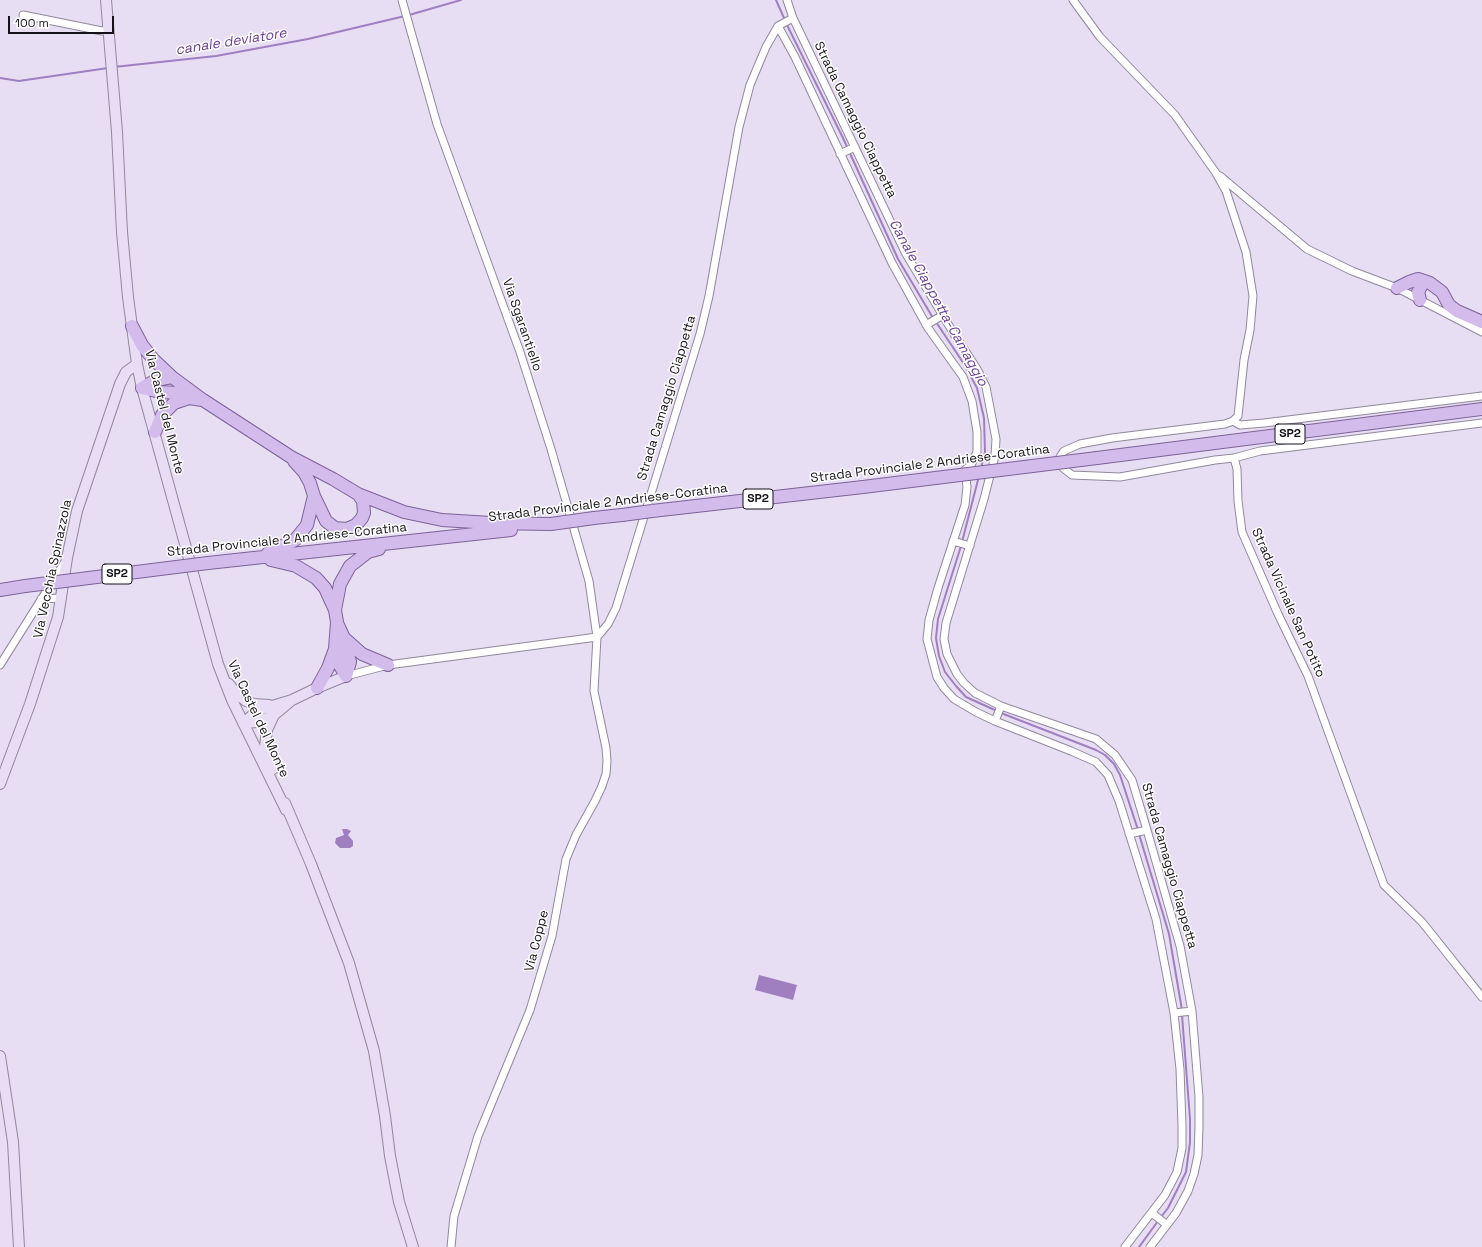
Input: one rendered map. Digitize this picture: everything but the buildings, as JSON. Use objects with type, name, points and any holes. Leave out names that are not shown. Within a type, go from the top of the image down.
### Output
[{"type":"main road","name":"Via Castel del Monte","points":[[106,0],[112,67],[122,232],[132,326],[142,388],[222,676],[243,723],[286,810]]},
{"type":"main road","points":[[1397,288],[1418,279],[1430,283],[1442,292],[1449,305],[1457,311],[1482,322]]},
{"type":"main road","points":[[1420,300],[1418,292],[1424,281]]},
{"type":"main road","points":[[132,326],[142,345],[153,359],[172,377],[203,400],[291,457],[358,494],[404,512],[442,520],[491,523],[551,524]]},
{"type":"main road","name":"Via Vecchia Spinazzola","points":[[0,784],[52,640],[62,598],[68,556],[77,511],[120,384],[126,372],[137,364]]},
{"type":"main road","points":[[142,388],[156,380],[172,377]]},
{"type":"main road","points":[[142,388],[203,400]]},
{"type":"main road","points":[[155,432],[162,415],[167,408],[174,403],[189,398]]},
{"type":"main road","name":"Strada Provinciale 2 Andriese-Coratina","points":[[0,590],[208,563],[518,529],[594,518],[863,487],[1482,409]]},
{"type":"main road","points":[[291,457],[304,472],[326,520],[335,528],[347,529],[356,525],[362,518],[364,513],[362,501],[358,494]]},
{"type":"main road","points":[[258,558],[278,550],[295,540],[307,525],[314,496]]},
{"type":"main road","points":[[346,676],[339,664],[335,649],[336,616],[340,584],[350,566],[368,552],[414,540]]},
{"type":"main road","points":[[258,558],[280,561],[296,566],[316,578],[325,588],[344,638],[350,662],[346,676]]},
{"type":"main road","points":[[344,638],[362,654],[388,665]]},
{"type":"main road","points":[[317,688],[328,668],[335,649]]},
{"type":"main road","points":[[222,676],[236,693],[246,701],[254,704],[277,704]]},
{"type":"main road","points":[[243,723],[262,709],[292,700],[346,676]]},
{"type":"main road","points":[[243,723],[258,722],[274,715],[292,700]]},
{"type":"main road","points":[[274,715],[266,730],[265,746],[268,759],[281,789],[286,810],[311,864],[349,963],[374,1051],[390,1156],[399,1202],[413,1247]]},
{"type":"main road","points":[[0,1056],[13,1142],[18,1247]]},
{"type":"street","name":"Via Sgarantiello","points":[[402,0],[437,124],[520,352],[551,449],[589,581],[597,637]]},
{"type":"street","name":"Strada Camaggio Ciappetta","points":[[787,0],[792,18],[906,254],[977,369],[986,387],[996,439],[995,456],[986,492],[946,623],[944,639],[947,654],[957,674],[975,693],[1001,706],[1096,739],[1115,755],[1132,780],[1147,830],[1180,946],[1192,1010],[1199,1097],[1198,1155],[1194,1174],[1188,1191],[1176,1213],[1150,1247]]},
{"type":"street","points":[[1073,0],[1100,37],[1175,115],[1216,173],[1226,192],[1246,252],[1253,296],[1250,330],[1244,360],[1238,416],[1233,421],[1212,426],[1094,441],[1064,451],[1060,457],[1063,468],[1072,475],[1120,477],[1234,458],[1260,451],[1482,423]]},
{"type":"street","points":[[23,15],[102,31],[109,30]]},
{"type":"street","points":[[792,18],[780,25],[840,154],[892,263],[926,325],[962,377],[972,401],[977,452],[971,465],[965,470],[967,487],[965,505],[929,620],[927,639],[930,656],[937,677],[954,699],[976,712],[1096,762],[1108,775],[1119,801],[1128,834],[1156,919],[1174,1014],[1180,1069],[1182,1148],[1177,1172],[1166,1195],[1125,1247]]},
{"type":"street","name":"Strada Camaggio Ciappetta","points":[[597,637],[608,624],[616,608],[700,334],[738,127],[757,68],[766,48],[780,25]]},
{"type":"street","points":[[840,154],[855,147]]},
{"type":"street","points":[[1216,173],[1307,249],[1352,271],[1397,288],[1482,332]]},
{"type":"street","points":[[926,325],[943,315]]},
{"type":"street","points":[[1233,421],[1240,425],[1264,423],[1482,396]]},
{"type":"street","name":"Strada Vicinale San Potito","points":[[1234,458],[1242,532],[1278,614],[1308,676],[1384,885],[1422,922],[1482,998]]},
{"type":"street","points":[[953,541],[970,546]]},
{"type":"street","points":[[0,665],[68,556]]},
{"type":"street","points":[[40,599],[62,598]]},
{"type":"street","points":[[346,676],[388,665],[597,637]]},
{"type":"street","name":"Via Coppe","points":[[451,1247],[454,1216],[478,1136],[530,1010],[548,951],[566,859],[576,835],[596,801],[606,774],[606,748],[594,691],[597,637]]},
{"type":"street","points":[[995,721],[1001,706]]},
{"type":"street","points":[[1128,834],[1147,830]]},
{"type":"street","points":[[1174,1014],[1192,1010]]},
{"type":"street","points":[[1152,1213],[1167,1225]]},
{"type":"shaded area","points":[[342,829],[351,831],[348,835],[353,841],[353,846],[350,848],[340,848],[335,843],[336,838],[344,835]]},
{"type":"shaded area","points":[[759,975],[797,985],[793,1000],[755,990]]},
{"type":"waterway","name":"canale deviatore","points":[[409,15],[461,0]]},
{"type":"waterway","name":"Canale Ciappetta-Camaggio","points":[[776,0],[843,138],[898,259],[933,318]]},
{"type":"waterway","name":"canale deviatore","points":[[114,67],[216,56],[308,39],[405,16]]},
{"type":"waterway","name":"canale deviatore","points":[[0,78],[19,81],[108,68]]},
{"type":"waterway","name":"Canale Ciappetta-Camaggio","points":[[936,322],[964,364],[977,388],[984,418],[985,452],[981,468]]},
{"type":"waterway","name":"Canale Ciappetta-Camaggio","points":[[962,542],[979,476]]},
{"type":"waterway","name":"Canale Ciappetta-Camaggio","points":[[961,546],[938,619],[936,638],[939,656],[945,672],[966,697],[997,711]]},
{"type":"waterway","name":"Canale Ciappetta-Camaggio","points":[[1001,713],[1096,750],[1105,755],[1114,764],[1120,775],[1138,830]]},
{"type":"waterway","name":"Canale Ciappetta-Camaggio","points":[[1139,834],[1169,934],[1182,1010]]},
{"type":"waterway","name":"Canale Ciappetta-Camaggio","points":[[1161,1217],[1168,1208],[1186,1172],[1190,1142],[1190,1119],[1182,1015]]},
{"type":"waterway","name":"Canale Ciappetta-Camaggio","points":[[1139,1247],[1158,1221]]}]
